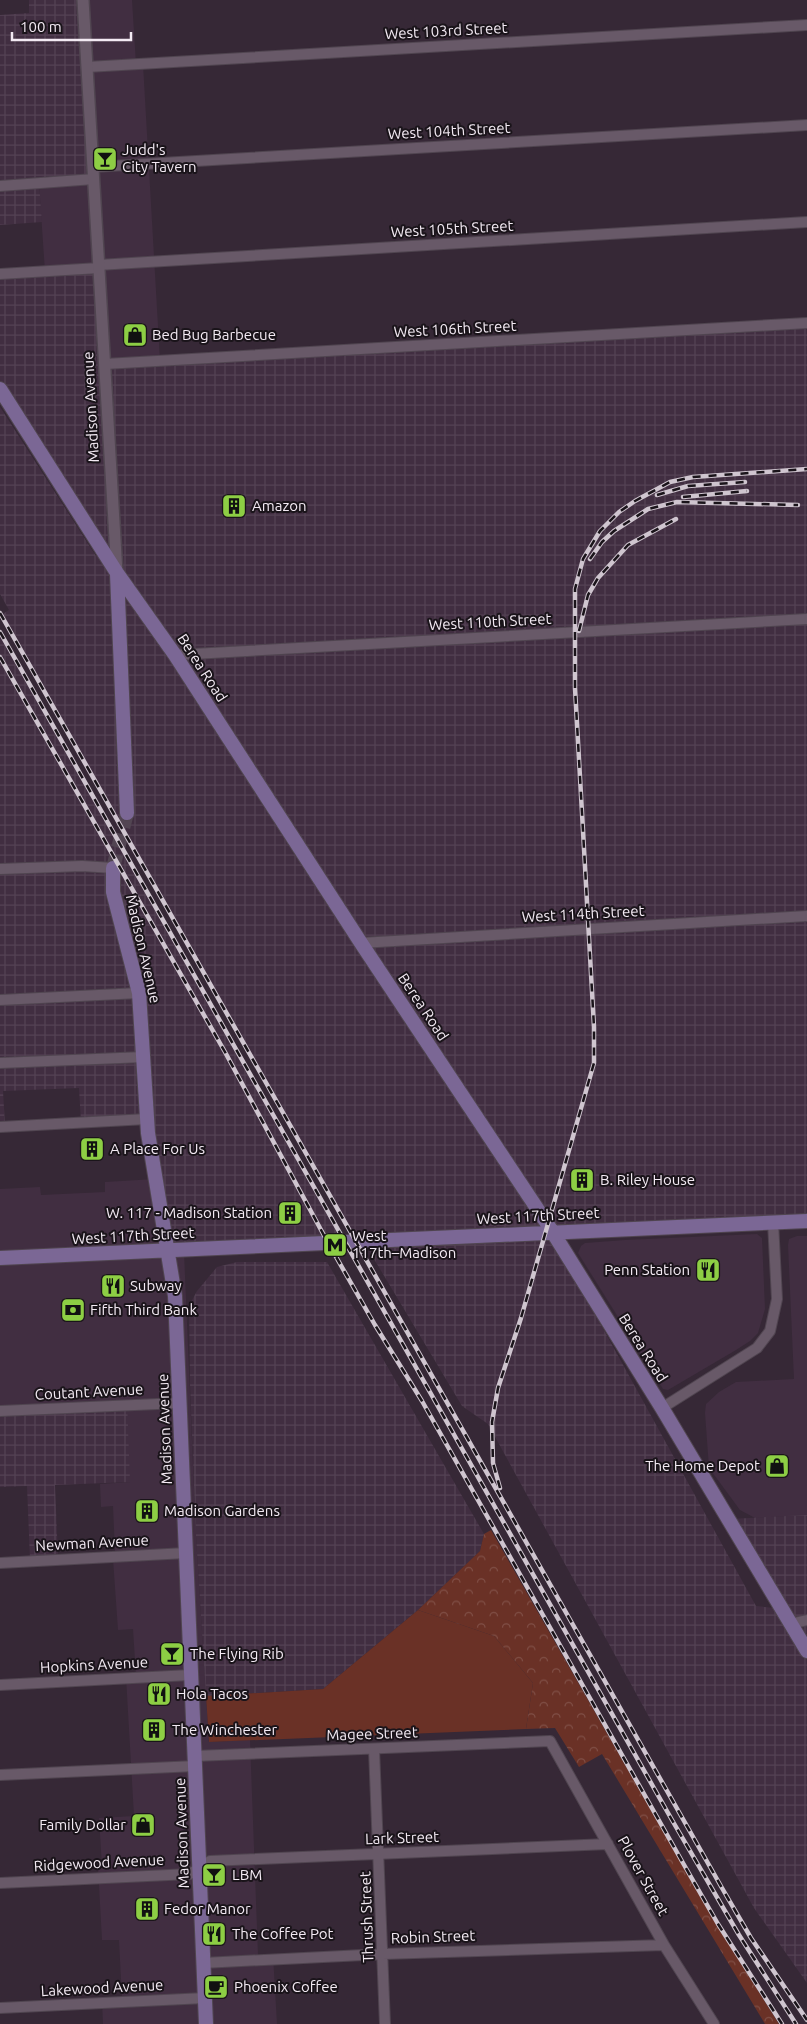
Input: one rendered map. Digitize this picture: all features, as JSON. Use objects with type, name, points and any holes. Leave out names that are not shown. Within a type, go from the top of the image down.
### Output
[{"type":"main road","name":"Berea Road","points":[[0,389],[117,573],[175,655],[361,943],[552,1231],[662,1408],[807,1651]]},
{"type":"main road","name":"Madison Avenue","points":[[117,573],[128,813]]},
{"type":"main road","name":"Madison Avenue","points":[[113,868],[113,892],[139,993],[150,1146],[175,1296],[206,2024]]},
{"type":"main road","name":"West 117th Street","points":[[0,1258],[552,1231],[807,1221]]},
{"type":"street","name":"Madison Avenue","points":[[83,0],[117,573]]},
{"type":"street","name":"West 103rd Street","points":[[87,67],[807,25]]},
{"type":"street","name":"West 104th Street","points":[[93,167],[807,125]]},
{"type":"street","points":[[0,186],[94,180]]},
{"type":"street","name":"West 105th Street","points":[[0,274],[99,266],[807,222]]},
{"type":"street","name":"West 106th Street","points":[[105,364],[807,323]]},
{"type":"street","name":"West 110th Street","points":[[175,655],[807,619]]},
{"type":"street","points":[[0,870],[82,866],[113,868]]},
{"type":"street","name":"West 114th Street","points":[[361,943],[807,916]]},
{"type":"street","points":[[0,1000],[139,993]]},
{"type":"street","points":[[0,1063],[144,1057]]},
{"type":"street","points":[[0,1127],[148,1119]]},
{"type":"street","points":[[662,1408],[757,1348],[770,1331],[777,1300],[773,1222]]},
{"type":"street","name":"Coutant Avenue","points":[[0,1411],[180,1403]]},
{"type":"street","name":"Newman Avenue","points":[[0,1563],[186,1553]]},
{"type":"street","points":[[790,1624],[807,1620]]},
{"type":"street","name":"Hopkins Avenue","points":[[0,1685],[190,1675]]},
{"type":"street","name":"Magee Street","points":[[0,1775],[374,1749],[550,1741]]},
{"type":"street","name":"Plover Street","points":[[550,1741],[664,1945],[714,2024]]},
{"type":"street","name":"Thrush Street","points":[[374,1749],[380,1854],[385,2024]]},
{"type":"street","name":"Lark Street","points":[[199,1869],[210,1861],[608,1844]]},
{"type":"street","name":"Ridgewood Avenue","points":[[0,1883],[190,1874],[199,1869]]},
{"type":"street","name":"Robin Street","points":[[203,1963],[383,1954],[664,1945]]},
{"type":"street","name":"Lakewood Avenue","points":[[0,2008],[205,1998]]},
{"type":"shaded area","points":[[29,0],[83,0],[94,179],[39,183],[42,222],[0,225],[0,15],[29,13]]},
{"type":"shaded area","points":[[83,0],[132,0],[136,64],[143,64],[160,361],[105,364],[45,272],[39,183]]},
{"type":"shaded area","points":[[99,268],[105,363],[807,323],[807,1221],[356,1242],[1,615],[9,610],[0,594],[0,407],[96,556],[103,551],[0,389],[0,274]]},
{"type":"shaded area","points":[[0,632],[345,1242],[167,1251],[147,1119],[81,1122],[79,1088],[3,1091],[5,1126],[0,1127]]},
{"type":"shaded area","points":[[155,1179],[167,1251],[0,1258],[0,1189],[40,1187],[41,1195],[105,1192],[105,1182]]},
{"type":"shaded area","points":[[757,1234],[762,1238],[765,1309],[758,1333],[736,1350],[668,1390],[663,1389],[578,1253],[581,1246],[585,1243],[625,1240]]},
{"type":"shaded area","points":[[552,1236],[756,1606],[784,1609],[730,1519],[807,1515],[807,1983],[754,1908],[488,1424],[462,1406],[365,1244]]},
{"type":"shaded area","points":[[797,1236],[807,1236],[807,1515],[755,1518],[740,1510],[709,1468],[706,1404],[719,1392],[736,1382],[794,1379],[788,1245],[789,1239]]},
{"type":"shaded area","points":[[184,1252],[196,1536],[209,1742],[250,1740],[258,1955],[273,1955],[277,2024],[103,2024],[102,2001],[122,1999],[119,1940],[102,1940],[98,1867],[102,1866],[99,1818],[134,1816],[126,1677],[136,1676],[133,1629],[118,1630],[113,1559],[115,1552],[113,1506],[101,1507],[100,1484],[130,1482],[0,1407],[0,1260]]},
{"type":"shaded area","points":[[237,1262],[327,1262],[484,1534],[480,1551],[418,1610],[323,1689],[206,1696],[196,1536],[189,1306],[197,1291],[217,1267]]},
{"type":"shaded area","points":[[127,1401],[130,1482],[55,1485],[58,1558],[30,1559],[27,1486],[0,1487],[0,1407]]},
{"type":"green space","points":[[491,1530],[713,1919],[779,2024],[765,2024],[602,1754],[579,1767],[555,1728],[526,1729],[533,1683],[494,1636],[418,1610],[480,1551],[484,1534]]},
{"type":"green space","points":[[418,1610],[494,1636],[533,1683],[526,1729],[209,1742],[206,1696],[323,1689]]},
{"type":"tunnel","points":[[113,868],[127,813]]},
{"type":"railway","points":[[500,1488],[493,1463],[492,1422],[498,1388],[521,1318],[594,1063],[594,1027],[575,688],[575,589],[583,559],[600,531],[619,512],[670,482],[693,477],[807,469]]},
{"type":"railway","points":[[657,495],[688,486],[745,482]]},
{"type":"railway","points":[[683,497],[747,491]]},
{"type":"railway","points":[[590,559],[602,542],[614,531],[648,509],[677,502],[798,505]]},
{"type":"railway","points":[[579,631],[588,595],[598,578],[628,545],[676,519]]},
{"type":"railway","points":[[0,613],[722,1888],[751,1938],[807,2020]]},
{"type":"railway","points":[[0,632],[672,1820],[739,1935],[796,2024]]},
{"type":"railway","points":[[0,657],[225,1052],[327,1241],[375,1325],[422,1401],[718,1924],[782,2024]]},
{"type":"place","name":"Judd's City Tavern","points":[[105,159]]},
{"type":"place","name":"Bed Bug Barbecue","points":[[135,335]]},
{"type":"place","name":"Amazon","points":[[234,506]]},
{"type":"place","name":"A Place For Us","points":[[92,1149]]},
{"type":"place","name":"B. Riley House","points":[[582,1180]]},
{"type":"place","name":"W. 117 - Madison Station","points":[[290,1213]]},
{"type":"place","name":"West 117th–Madison","points":[[335,1245]]},
{"type":"place","name":"Penn Station","points":[[708,1270]]},
{"type":"place","name":"Subway","points":[[113,1286]]},
{"type":"place","name":"Fifth Third Bank","points":[[73,1310]]},
{"type":"place","name":"The Home Depot","points":[[777,1466]]},
{"type":"place","name":"Madison Gardens","points":[[147,1511]]},
{"type":"place","name":"The Flying Rib","points":[[172,1654]]},
{"type":"place","name":"Hola Tacos","points":[[159,1694]]},
{"type":"place","name":"The Winchester","points":[[154,1730]]},
{"type":"place","name":"Family Dollar","points":[[143,1825]]},
{"type":"place","name":"LBM","points":[[214,1875]]},
{"type":"place","name":"Fedor Manor","points":[[147,1909]]},
{"type":"place","name":"The Coffee Pot","points":[[214,1934]]},
{"type":"place","name":"Phoenix Coffee","points":[[216,1987]]}]
